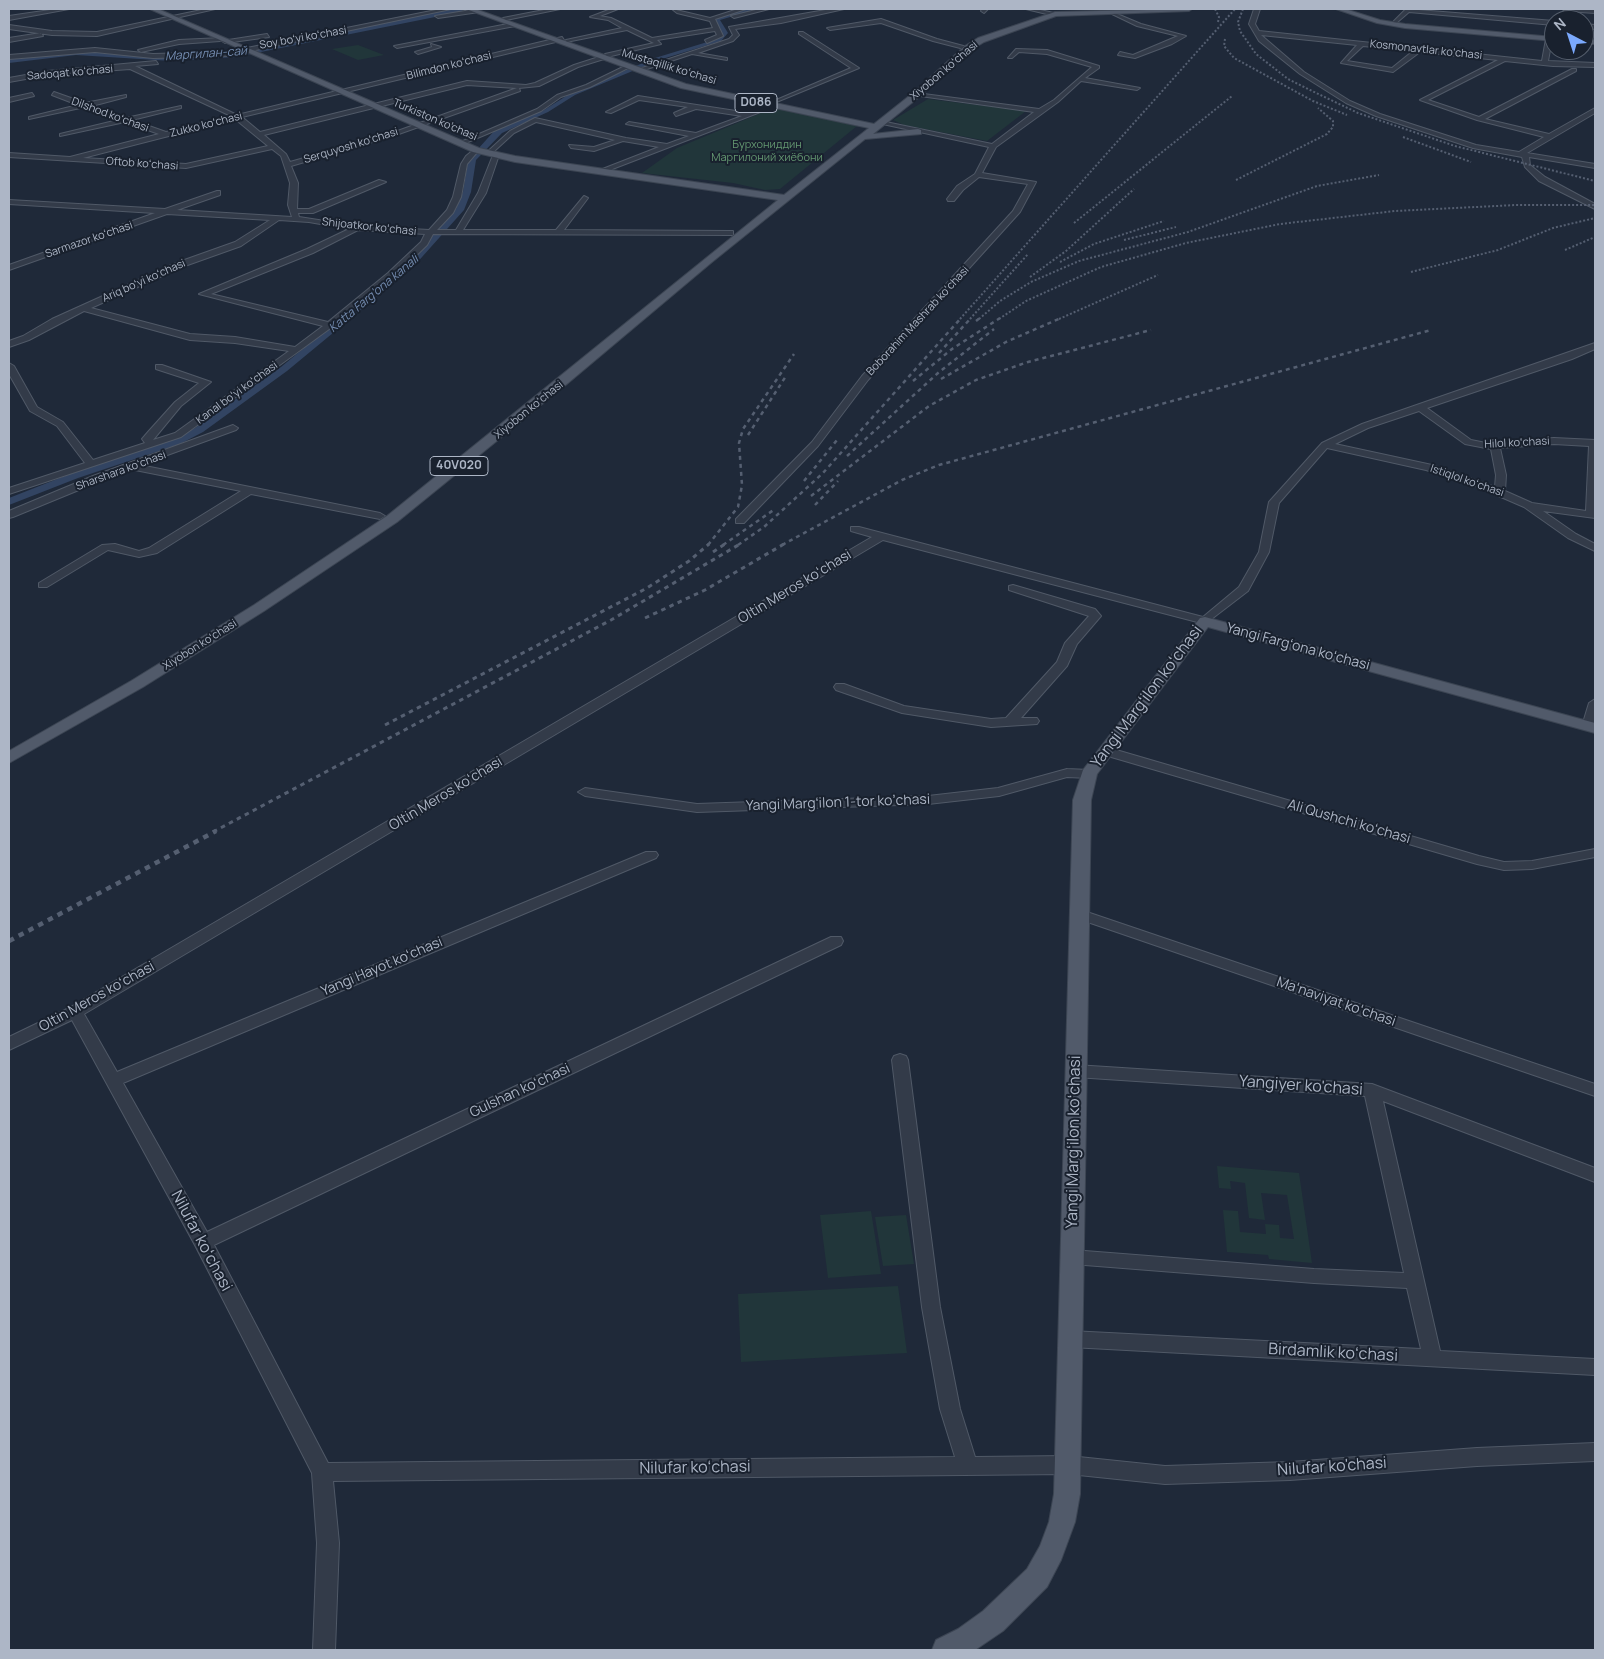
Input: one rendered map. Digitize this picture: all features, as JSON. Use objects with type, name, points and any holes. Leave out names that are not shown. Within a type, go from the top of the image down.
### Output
[{"type":"main road","name":"Turkiston ko’chasi","points":[[153,9],[463,146],[476,150],[602,171],[782,197]]},
{"type":"main road","name":"Xiyobon koʻchasi","points":[[9,750],[247,606],[380,516],[490,436],[708,260],[873,121],[904,105],[968,48],[981,40],[1056,12],[1189,9]]},
{"type":"main road","points":[[1339,9],[1392,24],[1544,38]]},
{"type":"main road","name":"Mustaqillik koʻchasi","points":[[474,10],[506,18],[629,68],[648,71],[684,86],[873,121]]},
{"type":"main road","name":"Mustaqillik koʻchasi","points":[[474,10],[513,25],[562,40],[604,57]]},
{"type":"main road","name":"Mustaqillik koʻchasi","points":[[780,105],[873,121]]},
{"type":"main road","points":[[833,114],[873,121]]},
{"type":"main road","name":"Xiyobon koʻchasi","points":[[9,758],[137,684],[259,608],[392,519],[730,233],[782,197],[860,138],[873,121]]},
{"type":"main road","points":[[860,138],[918,132]]},
{"type":"main road","name":"Yangi Fargʻona koʻchasi","points":[[1205,621],[1591,727]]},
{"type":"main road","name":"Yangi Margʻilon koʻchasi","points":[[946,1650],[968,1639],[993,1621],[1037,1578],[1052,1551],[1062,1522],[1067,1494],[1069,1465],[1078,914],[1082,800],[1089,774],[1205,621]]},
{"type":"street","points":[[9,18],[66,9]]},
{"type":"street","points":[[9,27],[52,33],[97,34],[212,9]]},
{"type":"street","name":"Soy boʻyi koʻchasi","points":[[9,57],[80,50],[112,50],[128,53],[188,57],[252,52],[255,46],[339,27],[448,9]]},
{"type":"street","points":[[506,18],[557,9]]},
{"type":"street","points":[[615,9],[592,17],[609,19],[653,39],[716,29]]},
{"type":"street","points":[[675,9],[679,12],[712,20],[722,14],[743,9]]},
{"type":"street","points":[[727,24],[740,14],[766,9]]},
{"type":"street","points":[[727,24],[781,22],[812,13],[841,9]]},
{"type":"street","points":[[1029,9],[1056,12]]},
{"type":"street","points":[[1257,9],[1252,24],[1268,47],[1302,73],[1348,102],[1378,115],[1475,147],[1595,166]]},
{"type":"street","points":[[1392,24],[1409,9],[1544,22]]},
{"type":"street","points":[[1565,9],[1595,11]]},
{"type":"street","points":[[252,52],[474,10]]},
{"type":"street","points":[[1112,12],[1145,27],[1183,36],[1133,57],[1120,54]]},
{"type":"street","points":[[463,146],[539,110],[559,96],[629,68],[720,36],[712,20]]},
{"type":"street","points":[[830,28],[881,21],[935,40],[968,48]]},
{"type":"street","points":[[648,71],[731,40],[736,35],[727,24]]},
{"type":"street","points":[[397,46],[513,25]]},
{"type":"street","points":[[282,35],[339,27]]},
{"type":"street","name":"Bilimdon koʻchasi","points":[[343,92],[562,40],[628,28]]},
{"type":"street","points":[[9,40],[52,33]]},
{"type":"street","points":[[602,171],[780,105],[856,68],[801,33]]},
{"type":"street","name":"Kosmonavtlar koʻchasi","points":[[1258,33],[1418,50],[1595,65]]},
{"type":"street","points":[[9,62],[75,56],[120,57],[128,53],[179,42],[272,36]]},
{"type":"street","name":"Serquyosh koʻchasi","points":[[289,164],[394,134],[526,87],[546,82],[576,66],[659,42],[653,39]]},
{"type":"street","points":[[418,52],[438,47],[421,41]]},
{"type":"street","points":[[1362,43],[1343,62],[1393,70],[1418,50]]},
{"type":"street","points":[[950,199],[960,188],[978,175],[993,146],[1040,110],[1056,101],[1080,79],[1097,67],[1060,56],[1018,50],[1010,57]]},
{"type":"street","name":"Sadoqat koʻchasi","points":[[9,80],[48,73],[207,60],[252,52]]},
{"type":"street","points":[[692,53],[725,59]]},
{"type":"street","points":[[1048,61],[1060,56]]},
{"type":"street","points":[[120,57],[129,66],[237,117],[284,155],[289,164],[294,183],[293,211],[296,219]]},
{"type":"street","points":[[1504,58],[1423,99],[1479,119],[1552,137]]},
{"type":"street","points":[[1545,62],[1588,72]]},
{"type":"street","points":[[569,100],[629,68]]},
{"type":"street","points":[[1479,119],[1574,70]]},
{"type":"street","points":[[1080,79],[1137,88]]},
{"type":"street","name":"Serquyosh koʻchasi","points":[[257,134],[467,83],[526,87]]},
{"type":"street","name":"Zukko koʻchasi","points":[[69,159],[343,92]]},
{"type":"street","name":"Dilshod koʻchasi","points":[[54,94],[167,135]]},
{"type":"street","points":[[9,100],[32,95]]},
{"type":"street","points":[[916,95],[1040,110]]},
{"type":"street","points":[[31,118],[124,96]]},
{"type":"street","points":[[608,112],[636,98],[751,115]]},
{"type":"street","points":[[676,114],[697,106]]},
{"type":"street","points":[[62,135],[178,107]]},
{"type":"street","points":[[1520,154],[1552,137],[1595,110]]},
{"type":"street","points":[[458,232],[482,193],[492,154],[512,132],[549,113]]},
{"type":"street","points":[[535,120],[623,139],[668,146]]},
{"type":"street","points":[[873,121],[918,132],[993,146]]},
{"type":"street","points":[[629,124],[697,135]]},
{"type":"street","points":[[571,146],[594,148],[623,139]]},
{"type":"street","name":"Oftob koʻchasi","points":[[9,155],[186,166],[272,147]]},
{"type":"street","name":"Kanal boʻyi koʻchasi","points":[[9,490],[152,444],[186,430],[296,350],[330,325],[390,275],[424,243],[430,232],[450,211],[457,197],[464,164],[476,150]]},
{"type":"street","points":[[1520,154],[1525,156],[1527,166],[1542,178],[1595,207]]},
{"type":"street","name":"Boborahim Mashrab koʻchasi","points":[[740,520],[815,444],[865,378],[1016,212],[1032,182],[978,175]]},
{"type":"street","points":[[293,211],[310,211],[382,182]]},
{"type":"street","name":"Sarmazor koʻchasi","points":[[9,268],[170,212],[217,193]]},
{"type":"street","points":[[559,232],[584,198]]},
{"type":"street","name":"Shijoatkor koʻchasi","points":[[9,202],[296,219],[358,228],[430,232],[730,233]]},
{"type":"street","name":"Ariq boʻyi koʻchasi","points":[[9,344],[26,338],[55,321],[179,265],[238,244],[278,218]]},
{"type":"street","points":[[330,325],[203,294],[310,251],[358,228]]},
{"type":"street","points":[[83,308],[190,337],[235,340],[296,350]]},
{"type":"street","points":[[1205,621],[1244,589],[1264,552],[1274,502],[1326,446],[1365,426],[1420,406],[1552,364],[1595,346]]},
{"type":"street","points":[[9,366],[33,409],[60,424],[90,464]]},
{"type":"street","points":[[152,444],[147,439],[151,434],[178,404],[206,382],[159,368]]},
{"type":"street","name":"Hilol koʻchasi","points":[[1420,406],[1468,442],[1486,446],[1554,441],[1595,443]]},
{"type":"street","name":"Sharshara koʻchasi","points":[[9,515],[97,478],[233,428]]},
{"type":"street","points":[[1528,505],[1593,515],[1595,443]]},
{"type":"street","name":"Istiqlol koʻchasi","points":[[1326,446],[1428,467],[1500,492],[1528,505],[1572,536],[1595,548]]},
{"type":"street","points":[[1495,446],[1501,475],[1500,492]]},
{"type":"street","points":[[133,466],[380,516]]},
{"type":"street","points":[[43,585],[106,547],[115,547],[139,554],[153,551],[250,490]]},
{"type":"street","name":"Yangi Fargʻona koʻchasi","points":[[855,529],[1205,621]]},
{"type":"street","name":"Oltin Meros koʻchasi","points":[[9,1044],[75,1012],[880,536]]},
{"type":"street","points":[[1010,722],[1063,663],[1071,643],[1095,616],[1091,611],[1013,588]]},
{"type":"street","points":[[840,687],[902,709],[991,723],[1033,721]]},
{"type":"street","points":[[1591,727],[1595,703]]},
{"type":"street","name":"Ali Qushchi koʻchasi","points":[[1106,751],[1462,856],[1495,864],[1532,865],[1595,853]]},
{"type":"street","name":"Yangi Margʻilon 1-tor koʼchasi","points":[[585,792],[697,808],[889,802],[928,800],[998,792],[1067,773],[1089,774]]},
{"type":"street","name":"Yangi Hayot koʻchasi","points":[[113,1080],[651,855]]},
{"type":"street","name":"Maʻnaviyat koʻchasi","points":[[1078,914],[1595,1090]]},
{"type":"street","name":"Gulshan koʻchasi","points":[[203,1242],[836,941]]},
{"type":"street","name":"Nilufar koʻchasi","points":[[75,1012],[203,1242],[322,1472],[328,1543],[324,1650]]},
{"type":"street","points":[[900,1060],[931,1307],[950,1409],[968,1466]]},
{"type":"street","name":"Yangiyer ko'chasi","points":[[1075,1071],[1372,1090],[1432,1358]]},
{"type":"street","points":[[1372,1090],[1595,1175]]},
{"type":"street","points":[[1072,1257],[1314,1276],[1416,1281]]},
{"type":"street","name":"Birdamlik koʻchasi","points":[[1070,1339],[1595,1367]]},
{"type":"street","name":"Nilufar ko'chasi","points":[[1069,1465],[1165,1475],[1290,1471],[1478,1456],[1595,1452]]},
{"type":"street","name":"Nilufar koʻchasi","points":[[322,1472],[1069,1465]]},
{"type":"green space","points":[[358,45],[384,55],[358,60],[332,49]]},
{"type":"green space","points":[[928,99],[1026,111],[987,141],[904,125],[893,120]]},
{"type":"green space","name":"Бурхониддин Маргилоний хиёбони","points":[[773,108],[857,126],[780,189],[765,190],[733,183],[642,173],[677,148]]},
{"type":"green space","points":[[1217,1166],[1299,1173],[1312,1263],[1269,1259],[1268,1255],[1227,1252],[1223,1210],[1238,1211],[1240,1232],[1266,1234],[1265,1224],[1279,1225],[1280,1238],[1294,1239],[1287,1195],[1261,1193],[1265,1220],[1249,1218],[1245,1183],[1230,1181],[1231,1189],[1219,1188]]},
{"type":"green space","points":[[871,1211],[881,1274],[828,1278],[820,1215]]},
{"type":"green space","points":[[906,1215],[914,1264],[883,1266],[875,1217]]},
{"type":"green space","points":[[898,1286],[907,1353],[741,1362],[738,1294]]},
{"type":"waterway","name":"Маргилан-сай","points":[[9,60],[76,52],[172,58],[236,54],[460,9]]},
{"type":"waterway","name":"Katta Farg'ona kanali","points":[[9,502],[74,476],[176,442],[199,430],[284,369],[411,264],[460,210],[467,192],[472,160],[499,131],[546,111],[573,94],[657,59],[719,40],[725,33],[716,19],[754,9]]},
{"type":"railway","points":[[1215,9],[1219,17],[1218,22]]},
{"type":"railway","points":[[960,319],[1235,9]]},
{"type":"railway","points":[[1243,9],[1238,22],[1240,31],[1256,54],[1288,79],[1310,90],[1358,113],[1455,146],[1595,181]]},
{"type":"railway","points":[[1225,39],[1224,46],[1234,58],[1313,101],[1347,115]]},
{"type":"railway","points":[[1074,223],[1232,96]]},
{"type":"railway","points":[[1236,180],[1327,134],[1333,127],[1333,121],[1318,108]]},
{"type":"railway","points":[[1403,137],[1471,162]]},
{"type":"railway","points":[[979,319],[1000,301],[1031,282],[1079,261],[1188,232],[1317,186],[1379,175]]},
{"type":"railway","points":[[1030,277],[1066,251],[1134,189]]},
{"type":"railway","points":[[999,319],[1026,301],[1101,267],[1186,243],[1280,224],[1395,211],[1516,205],[1595,205]]},
{"type":"railway","points":[[1411,272],[1498,250],[1553,228],[1595,218]]},
{"type":"railway","points":[[1060,262],[1094,244],[1164,221]]},
{"type":"railway","points":[[1124,240],[1176,227]]},
{"type":"railway","points":[[1565,250],[1595,237]]},
{"type":"railway","points":[[970,319],[1028,254]]},
{"type":"railway","points":[[1059,319],[1158,275]]},
{"type":"railway","points":[[738,545],[764,527],[823,473],[961,318]]},
{"type":"railway","points":[[939,353],[971,318]]},
{"type":"railway","points":[[976,321],[980,318]]},
{"type":"railway","points":[[913,381],[952,349],[1000,318]]},
{"type":"railway","points":[[941,379],[1006,342],[1061,318]]},
{"type":"railway","points":[[847,456],[938,373],[994,329]]},
{"type":"railway","points":[[811,496],[929,406],[976,380],[1028,362],[1151,330]]},
{"type":"railway","points":[[782,545],[902,480],[939,465],[1431,330]]},
{"type":"railway","points":[[708,545],[738,507],[742,485],[739,443],[743,429],[794,354]]},
{"type":"railway","points":[[748,435],[786,376]]},
{"type":"railway","points":[[804,481],[837,440]]},
{"type":"railway","points":[[815,505],[838,481]]},
{"type":"railway","points":[[723,545],[775,509]]},
{"type":"railway","points":[[713,552],[725,544]]},
{"type":"railway","points":[[213,832],[611,620],[740,544]]},
{"type":"railway","points":[[645,618],[705,590],[784,544]]},
{"type":"railway","points":[[385,725],[647,588],[689,561],[708,545]]},
{"type":"railway","points":[[9,941],[216,831]]}]
